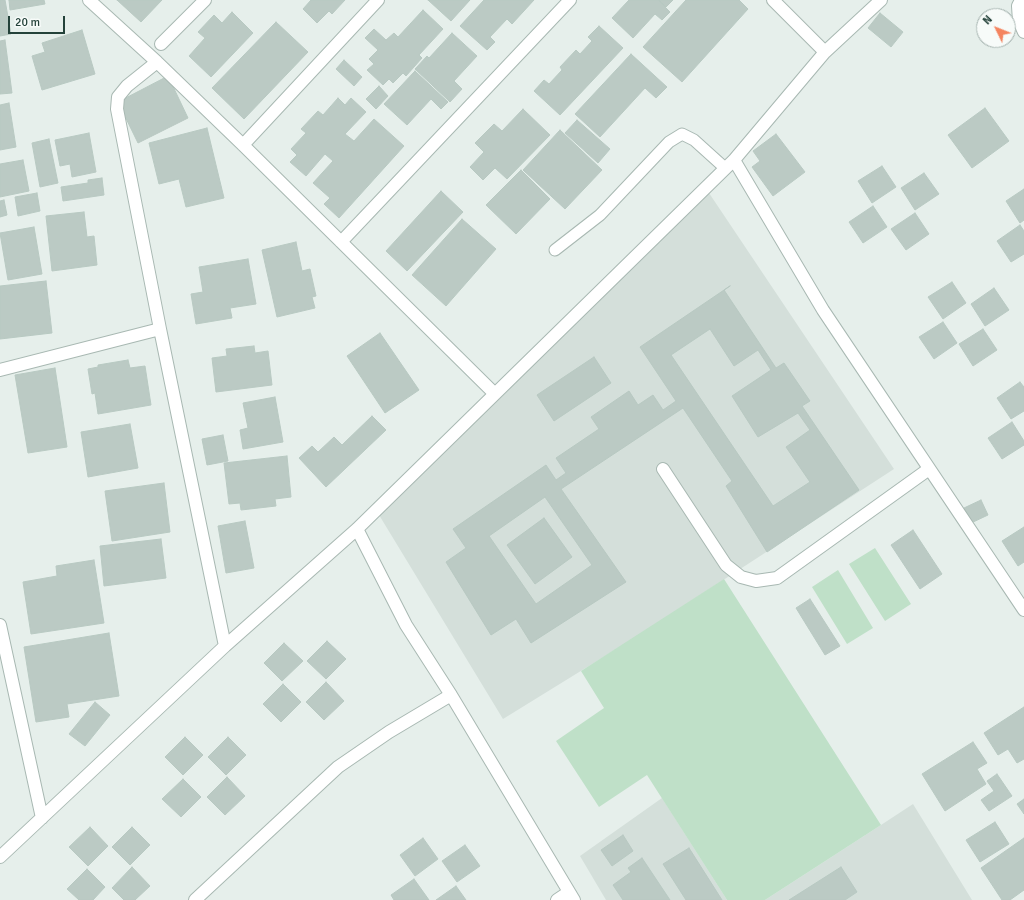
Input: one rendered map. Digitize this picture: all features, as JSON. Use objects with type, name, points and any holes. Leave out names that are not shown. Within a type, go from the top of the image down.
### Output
[{"type":"street","points":[[89,0],[157,62],[243,145],[495,394]]},
{"type":"street","points":[[161,44],[205,0]]},
{"type":"street","points":[[243,145],[378,0]]},
{"type":"street","points":[[340,242],[570,0]]},
{"type":"street","points":[[773,0],[825,52]]},
{"type":"street","points":[[0,857],[225,646],[357,529],[729,164],[825,52],[881,0]]},
{"type":"street","points":[[1021,0],[1018,6],[1019,21],[1024,32]]},
{"type":"street","points":[[157,62],[128,86],[118,97],[117,109],[160,330],[225,646]]},
{"type":"street","points":[[729,164],[823,310],[1024,610]]},
{"type":"street","points":[[0,370],[160,330]]},
{"type":"street","points":[[663,469],[726,565],[741,577],[756,581],[777,578],[929,469]]},
{"type":"street","points":[[357,529],[406,625],[451,695],[571,896],[557,900]]},
{"type":"street","points":[[0,625],[1,640],[42,818]]},
{"type":"street","points":[[195,900],[338,766],[389,732],[451,695]]},
{"type":"lane","points":[[555,250],[600,215],[669,142],[682,134],[694,140],[729,164]]},
{"type":"shaded area","points":[[709,193],[894,469],[631,640],[503,719],[376,510]]},
{"type":"shaded area","points":[[662,798],[727,900],[606,900],[580,856]]},
{"type":"shaded area","points":[[913,804],[972,900],[765,900],[881,825]]},
{"type":"green space","points":[[875,548],[911,604],[885,621],[849,564]]},
{"type":"green space","points":[[838,570],[873,628],[847,644],[812,587]]},
{"type":"green space","points":[[724,579],[881,825],[765,900],[727,900],[647,775],[599,807],[556,741],[604,708],[581,671]]},
{"type":"building","points":[[0,0],[5,0],[11,34],[0,36]]},
{"type":"building","points":[[9,0],[44,0],[45,4],[10,10]]},
{"type":"building","points":[[117,0],[162,0],[141,22]]},
{"type":"building","points":[[311,0],[345,0],[332,14],[329,11],[317,23],[303,9]]},
{"type":"building","points":[[428,0],[470,0],[451,21]]},
{"type":"building","points":[[484,0],[534,0],[512,24],[507,19],[490,37],[495,42],[487,50],[460,26]]},
{"type":"building","points":[[629,0],[658,0],[670,12],[662,20],[655,14],[633,38],[612,18]]},
{"type":"building","points":[[659,0],[673,0],[666,7]]},
{"type":"building","points":[[686,0],[739,0],[748,9],[682,82],[643,47]]},
{"type":"building","points":[[423,10],[443,29],[419,55],[422,58],[406,76],[403,73],[393,83],[389,79],[383,85],[367,70],[374,64],[369,59],[378,50],[365,38],[374,29],[386,40],[394,33],[398,37]]},
{"type":"building","points":[[232,12],[253,33],[211,77],[189,56],[205,38],[198,32],[214,15],[222,23]]},
{"type":"building","points":[[880,13],[903,32],[891,47],[868,28]]},
{"type":"building","points":[[276,22],[308,52],[244,119],[212,88]]},
{"type":"building","points":[[599,26],[623,48],[560,115],[534,91],[544,80],[549,84],[562,70],[560,67],[576,50],[580,54],[592,41],[588,37]]},
{"type":"building","points":[[82,30],[95,74],[42,90],[32,56],[45,52],[42,43]]},
{"type":"building","points":[[452,33],[477,56],[454,81],[462,89],[450,102],[415,69],[427,56],[429,58]]},
{"type":"building","points":[[5,40],[12,93],[0,94],[0,41]]},
{"type":"building","points":[[631,54],[667,87],[656,98],[645,88],[600,137],[575,114]]},
{"type":"building","points":[[344,60],[362,77],[354,86],[336,69]]},
{"type":"building","points":[[415,71],[448,102],[441,109],[431,99],[407,125],[384,104]]},
{"type":"building","points":[[168,76],[188,118],[138,143],[118,102]]},
{"type":"building","points":[[379,86],[388,96],[376,109],[366,99]]},
{"type":"building","points":[[338,98],[345,105],[351,98],[366,112],[345,134],[354,141],[374,119],[404,146],[339,218],[324,204],[330,198],[313,183],[333,161],[325,154],[306,176],[290,162],[297,155],[291,149],[306,133],[301,129],[318,111],[323,115]]},
{"type":"building","points":[[9,103],[16,147],[0,150],[0,105]]},
{"type":"building","points":[[985,108],[1009,141],[972,168],[948,135]]},
{"type":"building","points":[[523,109],[550,135],[507,179],[495,168],[483,180],[470,167],[484,152],[475,143],[494,124],[502,131]]},
{"type":"building","points":[[577,120],[610,149],[598,163],[565,133]]},
{"type":"building","points":[[207,128],[224,198],[186,207],[179,179],[159,184],[149,143]]},
{"type":"building","points":[[560,130],[602,170],[565,209],[523,170]]},
{"type":"building","points":[[89,133],[96,172],[72,177],[70,164],[60,166],[55,140]]},
{"type":"building","points":[[776,134],[805,172],[773,196],[752,167],[760,161],[753,151]]},
{"type":"building","points":[[49,139],[58,183],[40,187],[32,143]]},
{"type":"building","points":[[23,160],[29,191],[0,197],[0,164]]},
{"type":"building","points":[[882,166],[896,187],[872,203],[858,181]]},
{"type":"building","points":[[521,170],[550,199],[516,234],[486,205]]},
{"type":"building","points":[[924,173],[939,194],[915,210],[901,188]]},
{"type":"building","points":[[102,178],[104,195],[63,201],[61,187],[88,183],[88,180]]},
{"type":"building","points":[[1024,189],[1024,220],[1020,223],[1006,201]]},
{"type":"building","points":[[441,191],[463,212],[407,271],[386,251]]},
{"type":"building","points":[[37,193],[40,211],[18,216],[15,197]]},
{"type":"building","points":[[4,200],[7,215],[0,217],[0,201]]},
{"type":"building","points":[[873,206],[887,227],[863,243],[849,222]]},
{"type":"building","points":[[84,212],[87,237],[94,236],[97,265],[52,271],[46,216]]},
{"type":"building","points":[[915,213],[929,234],[906,250],[891,229]]},
{"type":"building","points":[[462,219],[496,249],[446,306],[412,275]]},
{"type":"building","points":[[1020,225],[1024,231],[1024,254],[1011,262],[997,241]]},
{"type":"building","points":[[34,227],[42,274],[8,280],[0,233]]},
{"type":"building","points":[[296,242],[302,271],[310,269],[316,296],[312,297],[315,308],[277,317],[262,250]]},
{"type":"building","points":[[248,259],[256,304],[230,308],[232,318],[196,324],[191,294],[203,292],[199,267]]},
{"type":"building","points":[[46,281],[52,333],[0,339],[0,286]]},
{"type":"building","points":[[952,282],[966,303],[943,319],[928,297]]},
{"type":"building","points":[[994,288],[1009,310],[985,326],[971,304]]},
{"type":"building","points":[[724,290],[776,368],[784,363],[810,401],[802,406],[859,490],[767,552],[726,486],[732,481],[683,408],[561,489],[626,582],[531,643],[516,619],[491,635],[446,562],[466,548],[453,529],[546,465],[556,480],[566,473],[556,458],[599,429],[591,417],[629,391],[638,405],[653,395],[663,410],[676,401],[640,347]],"holes":[[[710,329],[734,366],[758,350],[771,370],[732,396],[758,437],[798,413],[810,430],[786,447],[810,482],[773,506],[671,355]],[[545,497],[592,565],[536,604],[489,536]]]},
{"type":"building","points":[[943,322],[957,343],[934,359],[919,337]]},
{"type":"building","points":[[983,329],[997,350],[973,366],[959,344]]},
{"type":"building","points":[[380,333],[419,390],[385,413],[347,356]]},
{"type":"building","points":[[254,346],[255,353],[268,351],[272,385],[216,392],[212,358],[227,356],[226,349]]},
{"type":"building","points":[[594,357],[611,383],[554,421],[537,395]]},
{"type":"building","points":[[128,360],[130,368],[145,366],[151,405],[98,414],[95,393],[92,394],[88,369],[98,367],[98,365]]},
{"type":"building","points":[[55,368],[67,447],[28,453],[15,375]]},
{"type":"building","points":[[1020,382],[1024,387],[1024,411],[1011,419],[997,398]]},
{"type":"building","points":[[275,397],[283,442],[243,449],[240,430],[248,428],[243,403]]},
{"type":"building","points":[[372,416],[386,430],[326,487],[299,458],[312,446],[318,452],[334,437],[342,445]]},
{"type":"building","points":[[1012,422],[1024,441],[1024,445],[1002,459],[988,438]]},
{"type":"building","points":[[130,424],[138,468],[88,477],[81,432]]},
{"type":"building","points":[[223,435],[228,461],[207,465],[202,439]]},
{"type":"building","points":[[287,456],[291,497],[275,499],[276,506],[241,510],[240,503],[229,504],[224,463]]},
{"type":"building","points":[[164,483],[170,532],[112,541],[105,491]]},
{"type":"building","points":[[981,500],[988,515],[971,523],[964,508]]},
{"type":"building","points":[[544,518],[572,557],[535,584],[507,545]]},
{"type":"building","points":[[245,521],[254,568],[226,573],[218,526]]},
{"type":"building","points":[[1024,527],[1024,562],[1018,566],[1002,541]]},
{"type":"building","points":[[913,530],[942,574],[920,589],[891,545]]},
{"type":"building","points":[[161,539],[166,578],[104,586],[100,546]]},
{"type":"building","points":[[94,560],[104,623],[31,634],[23,582],[57,576],[56,566]]},
{"type":"building","points":[[810,599],[840,646],[825,655],[796,608]]},
{"type":"building","points":[[109,633],[119,696],[67,704],[69,717],[36,722],[24,647]]},
{"type":"building","points":[[327,641],[346,659],[326,679],[307,661]]},
{"type":"building","points":[[284,643],[303,661],[282,681],[264,663]]},
{"type":"building","points":[[326,682],[344,701],[324,720],[306,702]]},
{"type":"building","points":[[283,684],[301,702],[281,722],[263,704]]},
{"type":"building","points":[[95,702],[110,715],[85,746],[69,734]]},
{"type":"building","points":[[1024,707],[1024,759],[1017,763],[1008,749],[998,755],[984,733]]},
{"type":"building","points":[[185,737],[203,755],[183,775],[165,757]]},
{"type":"building","points":[[228,737],[246,755],[226,775],[208,757]]},
{"type":"building","points":[[973,742],[987,763],[977,769],[986,784],[945,811],[922,774]]},
{"type":"building","points":[[997,774],[1012,796],[989,811],[981,800],[994,791],[987,781]]},
{"type":"building","points":[[227,777],[245,796],[225,815],[207,797]]},
{"type":"building","points":[[183,779],[201,797],[181,817],[162,799]]},
{"type":"building","points":[[1024,799],[1024,814],[1017,804]]},
{"type":"building","points":[[995,822],[1009,844],[980,862],[966,840]]},
{"type":"building","points":[[90,827],[108,846],[88,866],[69,847]]},
{"type":"building","points":[[132,827],[150,845],[130,865],[112,847]]},
{"type":"building","points":[[623,835],[633,851],[612,866],[601,850]]},
{"type":"building","points":[[423,838],[438,859],[415,876],[400,855]]},
{"type":"building","points":[[1024,838],[1024,890],[1010,900],[1002,900],[981,868]]},
{"type":"building","points":[[465,845],[480,866],[457,882],[442,861]]},
{"type":"building","points":[[689,848],[722,900],[686,900],[663,864]]},
{"type":"building","points":[[642,858],[670,900],[623,900],[613,885],[631,872],[628,868]]},
{"type":"building","points":[[132,867],[150,886],[135,900],[124,900],[112,888]]},
{"type":"building","points":[[841,867],[857,892],[845,900],[789,900]]},
{"type":"building","points":[[87,869],[105,887],[93,900],[79,900],[67,889]]},
{"type":"building","points":[[414,879],[429,900],[394,900],[391,895]]},
{"type":"building","points":[[456,886],[466,900],[436,900]]}]
